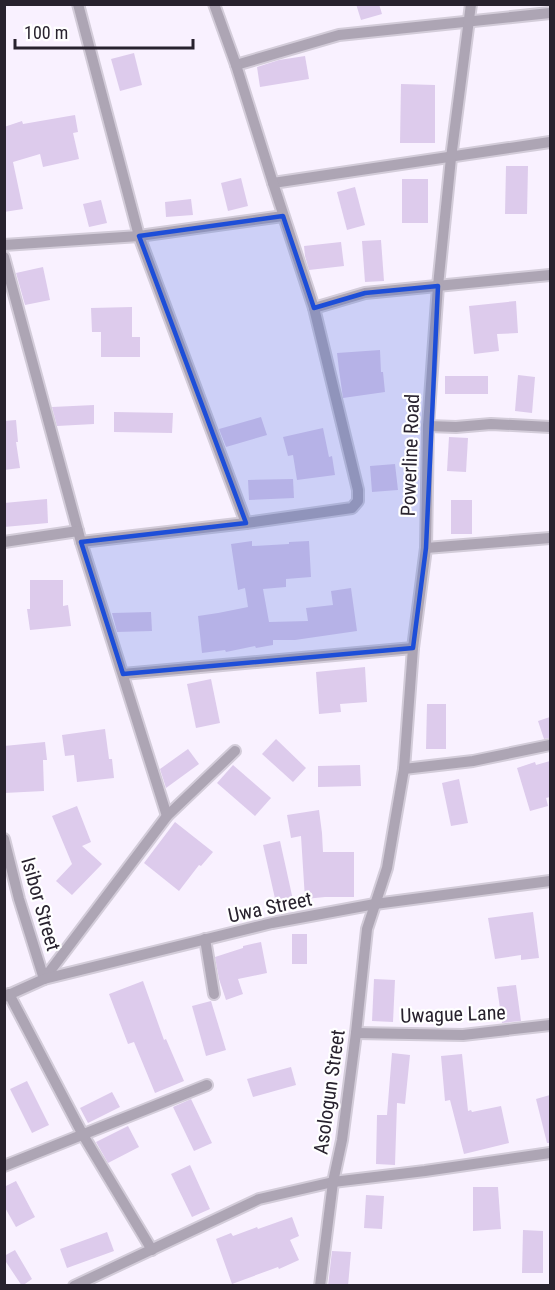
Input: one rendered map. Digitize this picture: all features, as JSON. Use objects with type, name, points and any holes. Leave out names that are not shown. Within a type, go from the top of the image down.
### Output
[{"type":"street","points":[[78,4],[139,236],[246,523]]},
{"type":"street","points":[[4,542],[246,523],[352,508],[358,501],[358,490],[314,308],[236,65],[214,4]]},
{"type":"street","name":"Powerline Road","points":[[375,904],[387,868],[404,769],[413,648],[426,548],[428,426],[438,286],[451,158],[471,4]]},
{"type":"street","points":[[236,65],[339,35],[550,14]]},
{"type":"street","points":[[273,183],[550,142]]},
{"type":"street","points":[[4,245],[139,236],[283,216]]},
{"type":"street","points":[[4,257],[80,537],[167,816]]},
{"type":"street","points":[[314,308],[364,293],[550,275]]},
{"type":"street","points":[[428,426],[456,427],[491,424],[550,427]]},
{"type":"street","points":[[426,548],[550,538]]},
{"type":"street","points":[[123,674],[413,648]]},
{"type":"street","points":[[404,769],[473,761],[550,745]]},
{"type":"street","points":[[44,979],[167,816],[235,751]]},
{"type":"street","name":"Isibor Street","points":[[4,839],[19,899],[44,979]]},
{"type":"street","name":"Uwa Street","points":[[7,996],[44,979],[272,923],[375,904],[550,881]]},
{"type":"street","name":"Asologun Street","points":[[320,1286],[333,1182],[342,1140],[367,929],[375,904]]},
{"type":"street","points":[[205,939],[214,994]]},
{"type":"street","points":[[7,996],[83,1135],[152,1250]]},
{"type":"street","name":"Uwague Lane","points":[[356,1033],[463,1035],[550,1025]]},
{"type":"street","points":[[4,1166],[207,1086]]},
{"type":"street","points":[[74,1286],[259,1199],[333,1182],[550,1153]]},
{"type":"highlighted area","points":[[283,216],[314,308],[365,293],[438,286],[426,548],[413,648],[123,674],[81,542],[246,523],[139,236]]},
{"type":"building","points":[[356,4],[379,4],[382,14],[361,20]]},
{"type":"building","points":[[134,53],[142,85],[120,91],[111,59]]},
{"type":"building","points":[[305,56],[309,79],[260,87],[257,67],[279,60]]},
{"type":"building","points":[[401,84],[435,85],[435,143],[400,143]]},
{"type":"building","points":[[75,115],[78,132],[73,133],[79,159],[43,167],[40,154],[13,162],[23,209],[4,212],[4,127],[22,121],[23,124]]},
{"type":"building","points":[[506,166],[528,166],[527,214],[505,214]]},
{"type":"building","points":[[241,178],[248,206],[228,211],[221,183]]},
{"type":"building","points":[[402,179],[428,179],[428,223],[402,223]]},
{"type":"building","points":[[355,187],[365,225],[347,230],[337,192]]},
{"type":"building","points":[[191,199],[193,215],[166,217],[165,202]]},
{"type":"building","points":[[101,200],[107,223],[89,227],[83,204]]},
{"type":"building","points":[[381,240],[384,281],[365,282],[362,241]]},
{"type":"building","points":[[341,242],[344,266],[309,270],[304,246]]},
{"type":"building","points":[[43,267],[50,300],[25,305],[16,273]]},
{"type":"building","points":[[516,301],[518,333],[497,334],[499,351],[474,354],[469,306]]},
{"type":"building","points":[[132,307],[132,337],[140,337],[140,357],[101,357],[101,332],[92,332],[91,308]]},
{"type":"building","points":[[380,350],[385,392],[343,398],[337,353]]},
{"type":"building","points":[[518,375],[535,377],[532,413],[515,411]]},
{"type":"building","points":[[445,376],[488,376],[488,394],[445,394]]},
{"type":"building","points":[[94,405],[94,424],[57,426],[52,407]]},
{"type":"building","points":[[114,412],[173,413],[172,433],[114,432]]},
{"type":"building","points":[[261,417],[267,435],[226,447],[219,429]]},
{"type":"building","points":[[16,420],[18,442],[16,442],[20,468],[4,470],[4,421]]},
{"type":"building","points":[[323,428],[335,475],[297,480],[293,455],[288,456],[283,437]]},
{"type":"building","points":[[449,437],[468,438],[466,472],[447,471]]},
{"type":"building","points":[[395,464],[398,490],[372,492],[370,466]]},
{"type":"building","points":[[293,479],[294,498],[249,500],[248,480]]},
{"type":"building","points":[[47,499],[48,523],[4,527],[4,503]]},
{"type":"building","points":[[451,500],[472,500],[472,534],[451,534]]},
{"type":"building","points":[[252,541],[252,546],[309,541],[311,577],[286,579],[286,587],[263,589],[269,622],[308,621],[306,608],[333,605],[331,591],[351,588],[357,631],[295,640],[273,640],[273,645],[202,653],[198,616],[248,607],[245,588],[238,590],[231,544]]},
{"type":"building","points":[[30,580],[63,580],[63,606],[68,605],[71,626],[30,630],[27,609],[30,609]]},
{"type":"building","points":[[151,612],[152,631],[117,632],[112,613]]},
{"type":"building","points":[[365,667],[367,702],[340,704],[341,712],[319,714],[316,672]]},
{"type":"building","points":[[211,679],[220,723],[196,728],[187,684]]},
{"type":"building","points":[[427,704],[446,704],[446,749],[426,749]]},
{"type":"building","points":[[550,717],[550,738],[544,739],[538,721]]},
{"type":"building","points":[[105,729],[114,778],[77,782],[74,755],[65,756],[62,735]]},
{"type":"building","points":[[276,739],[306,768],[293,782],[262,754]]},
{"type":"building","points":[[45,742],[47,760],[43,760],[44,791],[4,793],[4,746]]},
{"type":"building","points":[[188,749],[199,764],[166,788],[160,769]]},
{"type":"building","points":[[550,761],[550,797],[546,798],[548,806],[530,811],[517,768],[535,762],[536,765]]},
{"type":"building","points":[[233,765],[271,798],[255,816],[217,783]]},
{"type":"building","points":[[360,765],[361,786],[318,787],[318,766]]},
{"type":"building","points":[[459,779],[468,823],[451,826],[442,783]]},
{"type":"building","points":[[77,806],[91,842],[82,846],[102,864],[72,895],[56,881],[72,864],[52,816]]},
{"type":"building","points":[[319,810],[323,852],[354,852],[354,897],[305,899],[301,836],[291,838],[287,815]]},
{"type":"building","points":[[175,822],[213,852],[201,866],[199,865],[179,891],[144,863]]},
{"type":"building","points":[[280,841],[293,900],[276,903],[263,845]]},
{"type":"building","points":[[533,912],[539,958],[521,960],[521,955],[495,959],[488,918]]},
{"type":"building","points":[[292,934],[307,934],[307,964],[292,964]]},
{"type":"building","points":[[261,942],[267,973],[238,979],[243,994],[226,1000],[215,957]]},
{"type":"building","points":[[374,979],[395,980],[393,1022],[372,1021]]},
{"type":"building","points":[[143,981],[164,1040],[166,1039],[184,1081],[155,1093],[134,1042],[128,1044],[109,994]]},
{"type":"building","points":[[516,985],[521,1021],[502,1023],[497,987]]},
{"type":"building","points":[[211,1001],[226,1050],[206,1056],[192,1006]]},
{"type":"building","points":[[392,1053],[410,1055],[405,1104],[397,1103],[395,1165],[376,1164],[377,1115],[387,1115]]},
{"type":"building","points":[[462,1054],[468,1111],[501,1106],[509,1143],[464,1154],[450,1100],[445,1101],[441,1056]]},
{"type":"building","points":[[291,1067],[296,1085],[253,1097],[247,1079]]},
{"type":"building","points":[[27,1081],[49,1125],[32,1133],[10,1089]]},
{"type":"building","points":[[112,1092],[120,1107],[88,1123],[80,1108]]},
{"type":"building","points":[[550,1095],[550,1143],[547,1143],[536,1099]]},
{"type":"building","points":[[191,1099],[212,1143],[194,1151],[173,1107]]},
{"type":"building","points":[[128,1126],[139,1147],[108,1163],[96,1142]]},
{"type":"building","points":[[190,1165],[210,1209],[192,1217],[171,1174]]},
{"type":"building","points":[[16,1181],[35,1217],[16,1227],[4,1206],[4,1187]]},
{"type":"building","points":[[473,1187],[498,1187],[501,1229],[473,1231]]},
{"type":"building","points":[[366,1195],[384,1196],[382,1229],[364,1228]]},
{"type":"building","points":[[292,1217],[299,1236],[290,1240],[299,1260],[232,1284],[216,1239],[231,1233],[233,1236],[257,1227],[258,1229]]},
{"type":"building","points":[[523,1230],[543,1231],[543,1273],[522,1273]]},
{"type":"building","points":[[107,1232],[114,1251],[67,1268],[60,1249]]},
{"type":"building","points":[[15,1250],[32,1279],[22,1286],[4,1259],[4,1256]]},
{"type":"building","points":[[332,1251],[351,1252],[348,1286],[328,1286]]}]
